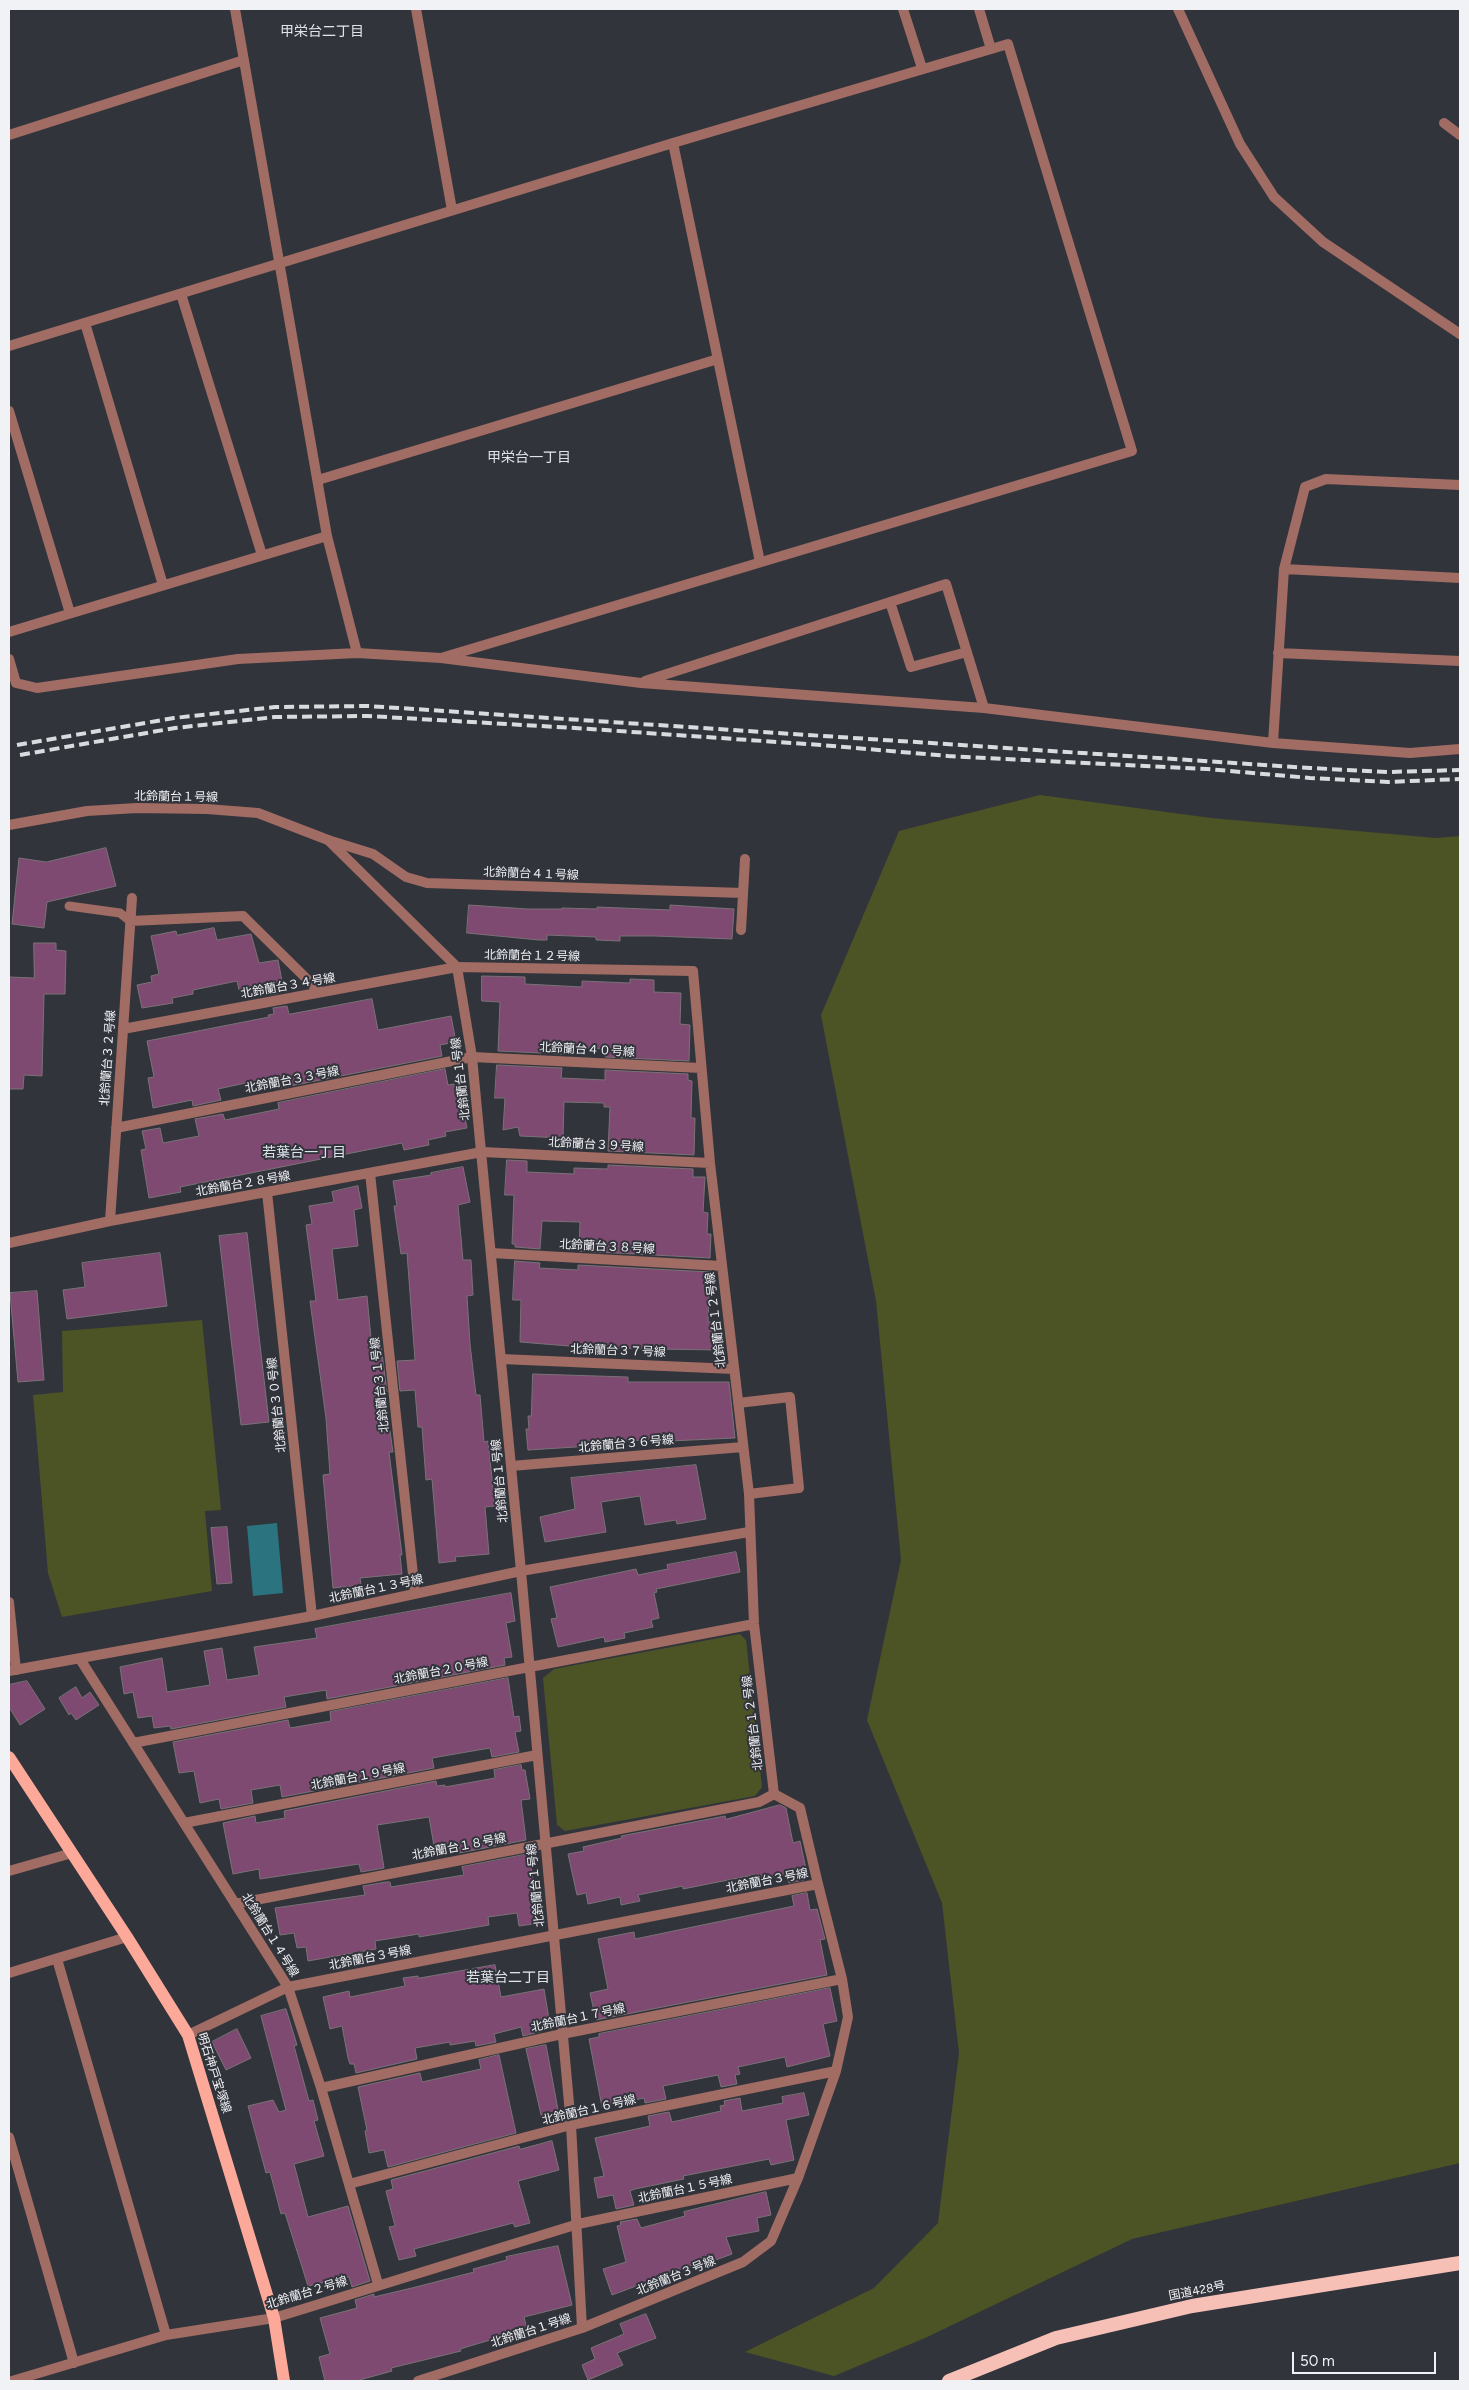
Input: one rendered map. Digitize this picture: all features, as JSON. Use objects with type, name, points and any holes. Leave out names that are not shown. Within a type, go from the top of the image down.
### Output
[{"type":"highway","name":"国道428号","points":[[949,2381],[1056,2338],[1192,2306],[1460,2263]]},
{"type":"main road","name":"明石神戸宝塚線","points":[[9,1757],[127,1937],[188,2035],[274,2318],[284,2381]]},
{"type":"street","points":[[235,9],[281,263],[327,536],[357,653]]},
{"type":"street","points":[[416,9],[452,210]]},
{"type":"street","points":[[903,9],[922,68]]},
{"type":"street","points":[[979,9],[991,49]]},
{"type":"street","points":[[1178,9],[1240,144],[1274,198],[1323,242],[1460,334]]},
{"type":"street","points":[[9,346],[673,143],[1008,44],[1132,451],[441,658]]},
{"type":"street","points":[[9,135],[244,60]]},
{"type":"street","points":[[1444,123],[1460,135]]},
{"type":"street","points":[[673,143],[760,562]]},
{"type":"street","points":[[180,294],[262,555]]},
{"type":"street","points":[[85,323],[163,585]]},
{"type":"street","points":[[318,480],[718,359]]},
{"type":"street","points":[[9,411],[70,613]]},
{"type":"street","points":[[1273,743],[1284,569],[1305,488],[1326,479],[1460,485]]},
{"type":"street","points":[[9,632],[327,536]]},
{"type":"street","points":[[1284,569],[1460,578]]},
{"type":"street","points":[[641,683],[946,584],[984,708]]},
{"type":"street","points":[[890,602],[911,667],[967,652]]},
{"type":"street","points":[[9,659],[16,683],[37,688],[238,659],[357,653],[441,658],[641,683],[984,708],[1273,743],[1410,753],[1460,748]]},
{"type":"street","points":[[1278,653],[1460,661]]},
{"type":"street","name":"北鈴蘭台１号線","points":[[9,825],[87,811],[137,808],[207,809],[258,814],[328,840],[457,967],[472,1057],[521,1571],[544,1844],[571,2125],[578,2224],[582,2328],[418,2381]]},
{"type":"street","name":"北鈴蘭台４１号線","points":[[328,840],[373,854],[406,877],[427,883],[743,893]]},
{"type":"street","points":[[741,930],[745,859]]},
{"type":"street","name":"北鈴蘭台３２号線","points":[[110,1221],[132,898]]},
{"type":"street","points":[[130,921],[243,916],[320,992]]},
{"type":"street","name":"北鈴蘭台３４号線","points":[[123,1029],[457,967]]},
{"type":"street","name":"北鈴蘭台１２号線","points":[[457,967],[692,971],[710,1163],[749,1494],[754,1624],[774,1794]]},
{"type":"street","name":"北鈴蘭台４０号線","points":[[472,1057],[702,1068]]},
{"type":"street","name":"北鈴蘭台３３号線","points":[[116,1128],[472,1057]]},
{"type":"street","name":"北鈴蘭台３９号線","points":[[482,1152],[710,1163]]},
{"type":"street","name":"北鈴蘭台２８号線","points":[[9,1243],[110,1221],[482,1152]]},
{"type":"street","name":"北鈴蘭台３１号線","points":[[370,1173],[416,1593]]},
{"type":"street","name":"北鈴蘭台３０号線","points":[[267,1192],[312,1616]]},
{"type":"street","name":"北鈴蘭台３８号線","points":[[491,1253],[722,1266]]},
{"type":"street","name":"北鈴蘭台３７号線","points":[[501,1359],[734,1369]]},
{"type":"street","points":[[738,1403],[790,1397],[799,1488],[749,1494]]},
{"type":"street","name":"北鈴蘭台３６号線","points":[[511,1466],[743,1448]]},
{"type":"street","name":"北鈴蘭台１３号線","points":[[12,1671],[312,1616],[521,1571],[749,1532]]},
{"type":"street","points":[[9,1602],[12,1671]]},
{"type":"street","name":"北鈴蘭台２０号線","points":[[133,1743],[754,1624]]},
{"type":"street","name":"北鈴蘭台１４号線","points":[[80,1659],[288,1987],[321,2088],[378,2284]]},
{"type":"street","name":"北鈴蘭台１９号線","points":[[184,1823],[537,1755]]},
{"type":"street","points":[[774,1794],[800,1808],[818,1884]]},
{"type":"street","name":"北鈴蘭台１８号線","points":[[235,1904],[759,1802],[774,1794]]},
{"type":"street","points":[[9,1871],[72,1853]]},
{"type":"street","name":"北鈴蘭台３号線","points":[[188,2035],[288,1987],[818,1884],[842,1980],[848,2017],[836,2071],[798,2178],[771,2241],[743,2262],[582,2328]]},
{"type":"street","points":[[9,1973],[127,1937]]},
{"type":"street","points":[[57,1959],[166,2335]]},
{"type":"street","name":"北鈴蘭台１７号線","points":[[321,2088],[562,2034],[842,1980]]},
{"type":"street","name":"北鈴蘭台１６号線","points":[[349,2184],[571,2125],[836,2071]]},
{"type":"street","points":[[9,2136],[74,2363]]},
{"type":"street","name":"北鈴蘭台１５号線","points":[[578,2224],[798,2178]]},
{"type":"street","name":"北鈴蘭台２号線","points":[[12,2381],[47,2377],[74,2363],[166,2335],[274,2318],[378,2284],[578,2224]]},
{"type":"lane","points":[[69,906],[120,913],[130,921]]},
{"type":"green space","points":[[1040,795],[1211,818],[1436,838],[1460,836],[1460,2163],[1132,2239],[925,2338],[834,2376],[745,2352],[874,2288],[938,2223],[959,2053],[942,1903],[867,1720],[901,1560],[876,1301],[821,1015],[899,831]]},
{"type":"green space","points":[[202,1320],[221,1510],[205,1511],[212,1591],[62,1617],[48,1573],[33,1395],[63,1392],[62,1331]]},
{"type":"green space","points":[[740,1634],[746,1640],[762,1787],[755,1796],[565,1831],[557,1825],[543,1678],[554,1669]]},
{"type":"water","points":[[277,1523],[283,1593],[253,1596],[247,1526]]},
{"type":"building","points":[[106,848],[116,886],[47,902],[44,928],[12,924],[19,858],[46,862]]},
{"type":"building","points":[[469,905],[528,909],[597,909],[597,907],[670,910],[670,905],[734,909],[732,939],[620,936],[620,941],[596,940],[596,937],[547,935],[547,940],[539,940],[467,933]]},
{"type":"building","points":[[214,928],[217,940],[251,934],[259,963],[278,960],[284,992],[270,995],[268,985],[239,990],[237,981],[193,990],[193,994],[172,998],[173,1003],[142,1008],[137,985],[152,982],[151,976],[159,974],[151,936],[176,931],[177,935]]},
{"type":"building","points":[[34,943],[56,943],[56,950],[66,951],[65,994],[44,994],[42,1076],[24,1075],[23,1089],[9,1089],[9,977],[34,978]]},
{"type":"building","points":[[482,976],[525,977],[525,984],[582,987],[582,981],[630,983],[630,979],[654,980],[654,992],[681,993],[680,1024],[690,1025],[689,1061],[605,1057],[606,1049],[563,1047],[562,1054],[498,1051],[500,1002],[482,1001]]},
{"type":"building","points":[[372,999],[378,1030],[451,1016],[456,1042],[440,1045],[442,1056],[275,1089],[273,1081],[265,1083],[264,1079],[218,1089],[221,1100],[193,1106],[192,1100],[153,1108],[148,1078],[154,1077],[147,1041],[269,1017],[268,1015],[274,1014],[273,1008],[287,1006],[289,1014]]},
{"type":"building","points":[[497,1065],[562,1068],[561,1078],[605,1080],[605,1070],[688,1074],[688,1080],[692,1081],[691,1118],[695,1118],[694,1155],[608,1151],[610,1107],[604,1107],[604,1103],[564,1102],[563,1138],[520,1136],[518,1127],[503,1130],[505,1098],[495,1098]]},
{"type":"building","points":[[445,1069],[448,1085],[454,1084],[458,1104],[462,1104],[467,1128],[445,1132],[446,1136],[428,1140],[429,1145],[404,1150],[402,1143],[180,1187],[181,1192],[149,1198],[141,1150],[146,1149],[142,1131],[160,1128],[163,1143],[199,1136],[195,1119],[223,1114],[225,1120],[279,1109],[278,1103]]},
{"type":"building","points":[[507,1160],[527,1161],[527,1172],[574,1174],[574,1168],[608,1169],[608,1165],[693,1169],[693,1177],[705,1177],[703,1212],[708,1213],[707,1234],[711,1234],[710,1258],[579,1251],[580,1222],[542,1221],[540,1249],[515,1247],[515,1244],[512,1244],[514,1195],[505,1195]]},
{"type":"building","points":[[463,1167],[470,1202],[458,1205],[463,1260],[471,1260],[473,1295],[467,1296],[470,1344],[476,1395],[480,1395],[484,1442],[488,1441],[495,1506],[485,1507],[489,1554],[455,1557],[456,1561],[439,1563],[432,1479],[426,1480],[422,1427],[418,1427],[415,1390],[400,1391],[397,1361],[415,1360],[407,1253],[401,1254],[394,1206],[397,1206],[393,1181],[431,1175],[431,1173]]},
{"type":"building","points":[[358,1186],[362,1208],[354,1210],[358,1246],[332,1249],[338,1300],[367,1296],[371,1338],[380,1338],[387,1392],[379,1393],[382,1432],[390,1431],[393,1452],[389,1452],[402,1555],[400,1555],[402,1574],[360,1578],[361,1585],[333,1588],[323,1475],[330,1474],[326,1418],[310,1301],[316,1301],[306,1225],[312,1224],[309,1206],[334,1202],[332,1192]]},
{"type":"building","points":[[247,1233],[269,1422],[241,1425],[219,1236]]},
{"type":"building","points":[[160,1253],[167,1306],[67,1319],[63,1290],[85,1287],[82,1263]]},
{"type":"building","points":[[515,1261],[540,1263],[539,1268],[578,1270],[578,1265],[710,1272],[708,1322],[720,1323],[719,1350],[593,1348],[520,1342],[521,1300],[513,1300]]},
{"type":"building","points":[[37,1291],[44,1380],[18,1382],[10,1293]]},
{"type":"building","points":[[533,1374],[628,1377],[628,1382],[729,1382],[735,1438],[623,1441],[623,1444],[528,1450],[526,1429],[529,1429],[528,1416],[531,1416]]},
{"type":"building","points":[[696,1465],[706,1519],[677,1524],[676,1520],[645,1525],[640,1496],[601,1502],[606,1532],[545,1542],[540,1517],[575,1509],[571,1478]]},
{"type":"building","points":[[227,1527],[232,1583],[217,1584],[211,1528]]},
{"type":"building","points":[[736,1552],[740,1572],[656,1589],[657,1592],[654,1593],[659,1618],[651,1620],[653,1627],[624,1633],[625,1638],[605,1642],[604,1637],[558,1647],[551,1619],[557,1618],[550,1587],[636,1569],[638,1575],[668,1569],[667,1565]]},
{"type":"building","points":[[511,1593],[515,1621],[506,1623],[512,1657],[504,1658],[505,1665],[327,1699],[326,1690],[284,1697],[286,1707],[171,1729],[170,1726],[154,1728],[152,1716],[138,1718],[133,1692],[124,1694],[120,1667],[162,1658],[167,1692],[210,1685],[204,1651],[222,1648],[227,1680],[259,1675],[254,1647],[317,1638],[315,1629]]},
{"type":"building","points":[[508,1678],[514,1717],[519,1716],[521,1731],[515,1732],[519,1752],[492,1757],[490,1748],[432,1758],[434,1768],[282,1797],[280,1785],[251,1790],[253,1803],[221,1809],[219,1799],[200,1803],[194,1771],[179,1773],[173,1742],[288,1720],[290,1728],[331,1721],[330,1712]]},
{"type":"building","points":[[27,1681],[45,1709],[20,1725],[9,1707],[9,1685]]},
{"type":"building","points":[[76,1687],[82,1698],[90,1692],[99,1705],[76,1720],[71,1713],[69,1715],[59,1698]]},
{"type":"building","points":[[521,1765],[522,1770],[525,1770],[530,1799],[521,1800],[526,1840],[459,1853],[457,1842],[434,1846],[429,1817],[377,1825],[384,1868],[361,1872],[359,1864],[260,1879],[259,1869],[233,1874],[223,1823],[255,1816],[256,1823],[285,1818],[284,1811],[436,1781],[437,1786],[445,1785],[445,1787],[495,1778],[494,1770]]},
{"type":"building","points":[[780,1805],[786,1808],[793,1843],[800,1841],[806,1869],[802,1870],[804,1880],[789,1883],[788,1874],[759,1880],[758,1874],[683,1889],[683,1886],[638,1895],[640,1901],[621,1905],[620,1897],[588,1904],[586,1893],[577,1895],[568,1854],[584,1851],[583,1847],[622,1838],[621,1836],[725,1816],[726,1819]]},
{"type":"building","points":[[529,1854],[540,1923],[519,1926],[517,1913],[488,1917],[489,1925],[419,1937],[419,1934],[375,1941],[376,1949],[308,1961],[306,1947],[297,1948],[294,1933],[280,1935],[275,1908],[365,1895],[363,1886],[390,1882],[391,1887],[464,1875],[462,1867]]},
{"type":"building","points":[[807,1893],[810,1910],[817,1909],[825,1939],[820,1940],[827,1975],[596,2020],[590,1993],[608,1989],[598,1939],[634,1932],[635,1939],[794,1906],[792,1896]]},
{"type":"building","points":[[495,1965],[501,1997],[544,1989],[550,2025],[542,2026],[543,2031],[523,2036],[521,2027],[494,2034],[496,2042],[476,2046],[475,2041],[450,2045],[450,2042],[415,2048],[417,2059],[356,2073],[354,2064],[350,2064],[348,2058],[342,2026],[330,2029],[323,1997],[349,1991],[350,1997],[405,1986],[403,1978],[418,1976],[418,1978]]},
{"type":"building","points":[[830,1988],[837,2021],[823,2024],[830,2056],[787,2067],[785,2057],[738,2067],[740,2074],[735,2075],[737,2084],[721,2087],[718,2075],[663,2086],[666,2099],[645,2103],[644,2098],[602,2107],[589,2039],[599,2037],[599,2034]]},
{"type":"building","points":[[286,2009],[297,2045],[294,2046],[309,2101],[313,2100],[318,2120],[314,2121],[324,2156],[294,2164],[308,2217],[348,2206],[370,2281],[352,2287],[349,2277],[308,2286],[285,2213],[281,2214],[270,2172],[266,2173],[248,2106],[273,2100],[279,2112],[286,2110],[261,2016]]},
{"type":"building","points":[[237,2029],[251,2058],[226,2070],[212,2042]]},
{"type":"building","points":[[546,2045],[559,2115],[542,2119],[526,2049]]},
{"type":"building","points":[[499,2055],[516,2133],[388,2167],[384,2150],[369,2153],[365,2131],[367,2130],[358,2087],[420,2073],[422,2082],[481,2069],[479,2060]]},
{"type":"building","points":[[804,2093],[809,2115],[786,2120],[794,2160],[771,2165],[769,2159],[683,2176],[684,2179],[635,2189],[630,2191],[634,2205],[616,2209],[613,2195],[598,2198],[594,2178],[604,2176],[595,2138],[650,2126],[648,2116],[669,2112],[672,2122],[721,2111],[720,2106],[725,2105],[724,2101],[740,2098],[742,2111],[783,2103],[782,2097]]},
{"type":"building","points":[[552,2141],[559,2170],[518,2181],[530,2223],[515,2227],[513,2223],[414,2249],[416,2256],[399,2260],[389,2227],[395,2226],[386,2191],[393,2189],[391,2180],[519,2146],[520,2149]]},
{"type":"building","points":[[766,2192],[771,2215],[757,2218],[759,2231],[726,2237],[732,2254],[702,2265],[701,2262],[612,2295],[603,2269],[626,2262],[617,2226],[621,2225],[620,2222],[637,2219],[641,2228],[685,2216],[684,2212]]},
{"type":"building","points":[[558,2246],[572,2305],[524,2317],[527,2329],[460,2349],[461,2351],[391,2368],[392,2371],[356,2381],[325,2381],[319,2357],[330,2354],[320,2318],[357,2308],[355,2300],[374,2294],[374,2297],[474,2272],[473,2269],[507,2260],[506,2257]]},
{"type":"building","points":[[646,2314],[656,2338],[617,2353],[623,2365],[588,2380],[582,2365],[595,2359],[591,2348],[624,2334],[620,2324]]},
{"type":"railway","points":[[17,745],[174,718],[275,707],[368,706],[1310,768],[1388,772],[1460,770]]},
{"type":"railway","points":[[20,755],[175,728],[275,717],[368,716],[575,728],[948,756],[1207,769],[1310,778],[1388,782],[1460,779]]},
{"type":"district","name":"甲栄台二丁目","points":[[322,32]]},
{"type":"district","name":"甲栄台一丁目","points":[[529,458]]},
{"type":"district","name":"若葉台一丁目","points":[[304,1153]]},
{"type":"district","name":"若葉台二丁目","points":[[508,1978]]}]
